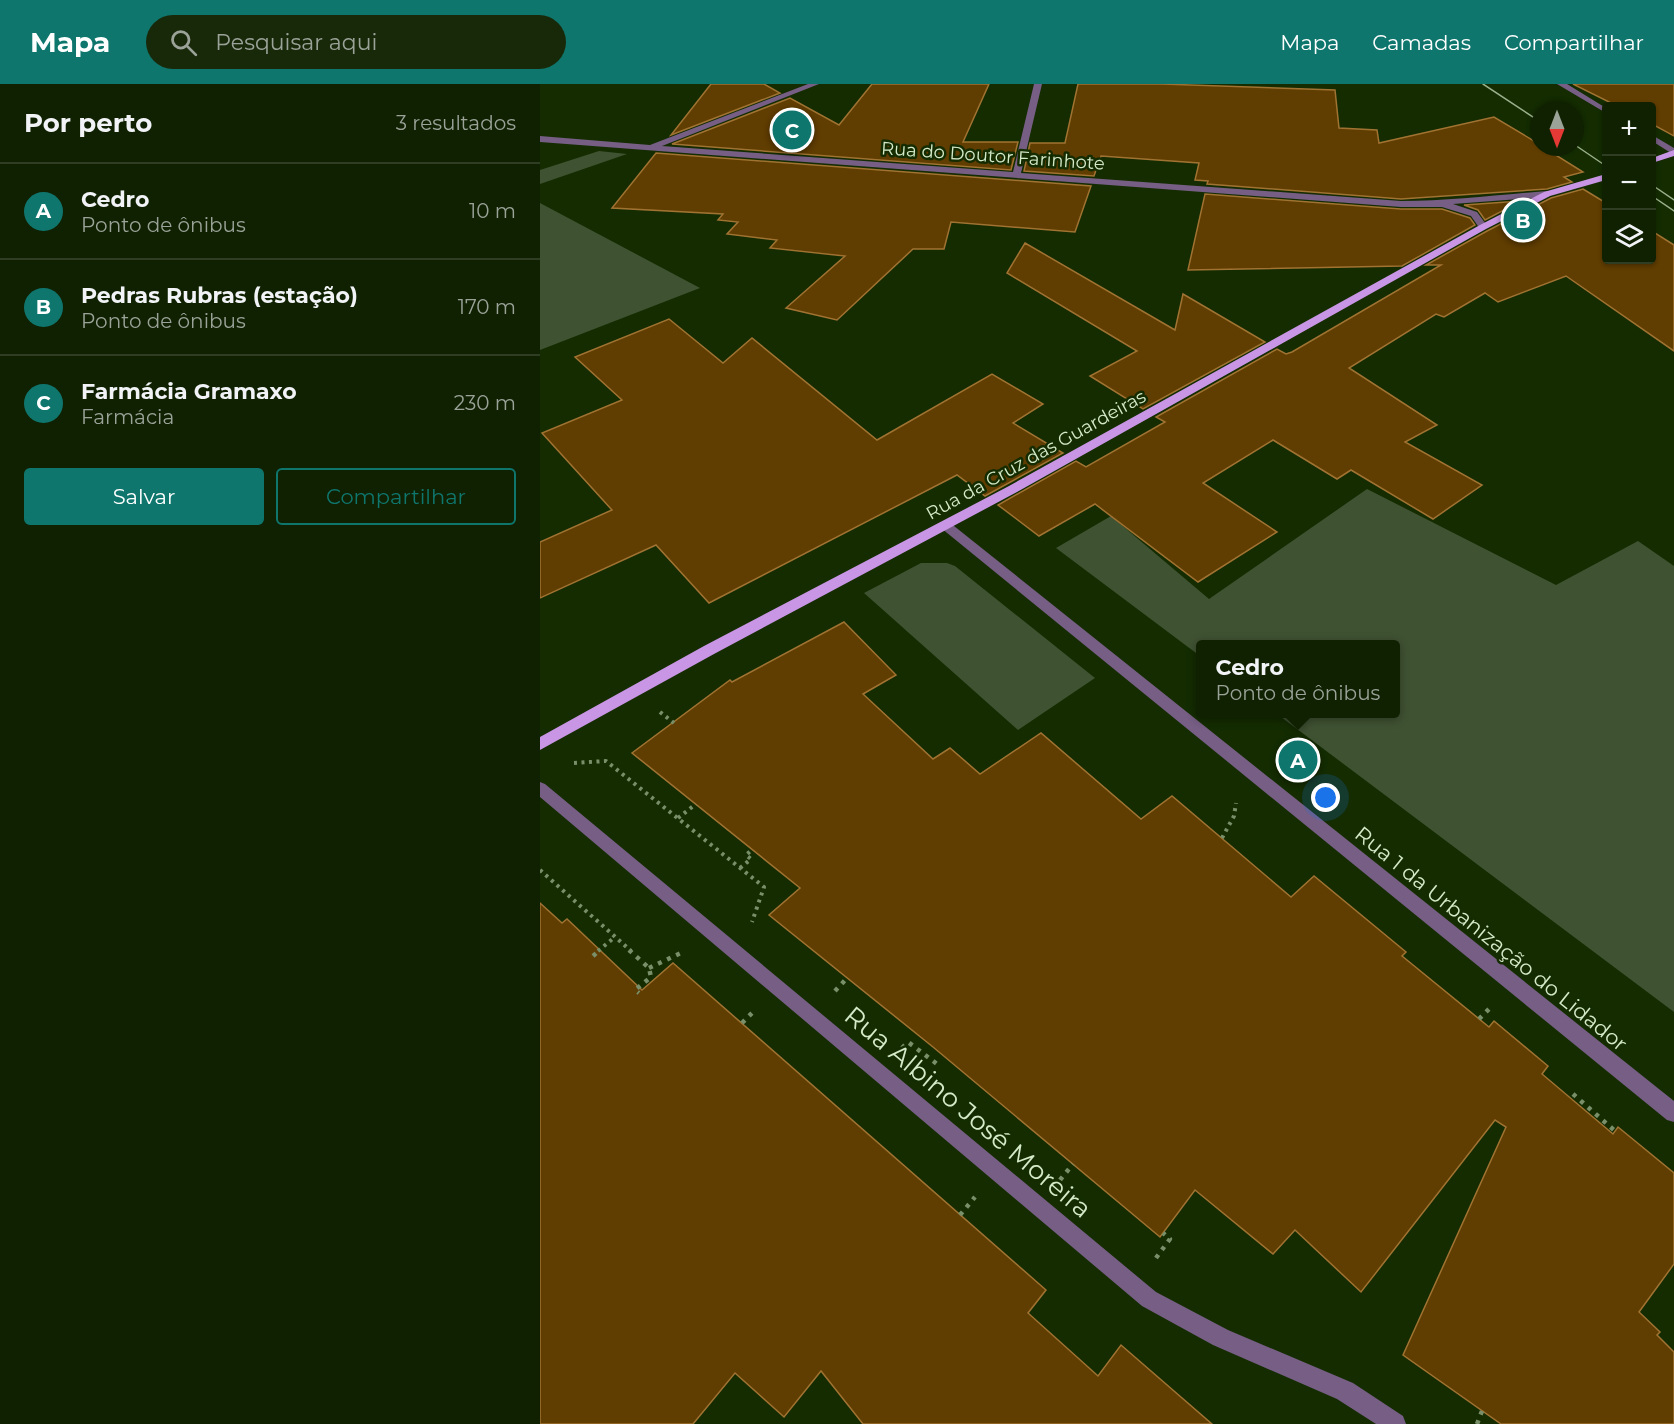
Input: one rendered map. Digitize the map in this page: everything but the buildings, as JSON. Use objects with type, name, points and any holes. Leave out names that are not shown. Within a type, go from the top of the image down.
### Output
[{"type":"main road","points":[[1656,160],[1674,153]]},
{"type":"main road","name":"Rua do Doutor Farinhote","points":[[1547,194],[1602,178]]},
{"type":"main road","name":"Rua da Cruz das Guardeiras","points":[[540,744],[710,650],[945,525],[1547,194]]},
{"type":"street","points":[[648,148],[815,84]]},
{"type":"street","points":[[1017,173],[1038,84]]},
{"type":"street","points":[[1561,84],[1602,109]]},
{"type":"street","name":"Rua do Doutor Farinhote","points":[[540,139],[1017,173],[1366,202],[1443,204],[1459,200],[1547,194]]},
{"type":"street","points":[[1656,141],[1674,153]]},
{"type":"street","name":"Rua do Doutor Farinhote","points":[[1443,204],[1474,214],[1484,227]]},
{"type":"street","name":"Rua 1 da Urbanização do Lidador","points":[[945,525],[1674,1113]]},
{"type":"street","name":"Rua Albino José Moreira","points":[[540,788],[1149,1299],[1215,1337],[1283,1363],[1348,1392],[1395,1424]]},
{"type":"path","points":[[571,763],[606,761],[764,887]]},
{"type":"path","points":[[678,818],[696,804]]},
{"type":"path","points":[[740,868],[751,859],[746,855],[753,849]]},
{"type":"path","points":[[540,870],[652,971],[651,976],[636,990],[639,993]]},
{"type":"path","points":[[593,956],[615,937]]},
{"type":"path","points":[[1573,1094],[1615,1131]]},
{"type":"path","points":[[1477,1424],[1482,1411]]},
{"type":"green space","points":[[599,151],[627,154],[540,184],[540,170]]},
{"type":"green space","points":[[540,203],[700,288],[540,350]]},
{"type":"green space","points":[[1367,489],[1556,585],[1638,541],[1674,566],[1674,1012],[1282,718],[1400,718],[1400,640],[1196,640],[1196,653],[1056,548],[1111,516],[1209,599]]},
{"type":"green space","points":[[921,563],[947,563],[955,566],[1095,678],[1018,730],[864,593]]},
{"type":"tram line","points":[[1483,84],[1530,115]]},
{"type":"tram line","points":[[1584,151],[1602,163]]},
{"type":"tram line","points":[[1656,188],[1674,200]]},
{"type":"tram line","points":[[1656,199],[1674,211]]},
{"type":"place","name":"Farmácia Gramaxo","points":[[792,130]]},
{"type":"place","name":"Pedras Rubras (estação)","points":[[1523,220]]},
{"type":"place","name":"Cedro","points":[[1298,760]]}]
